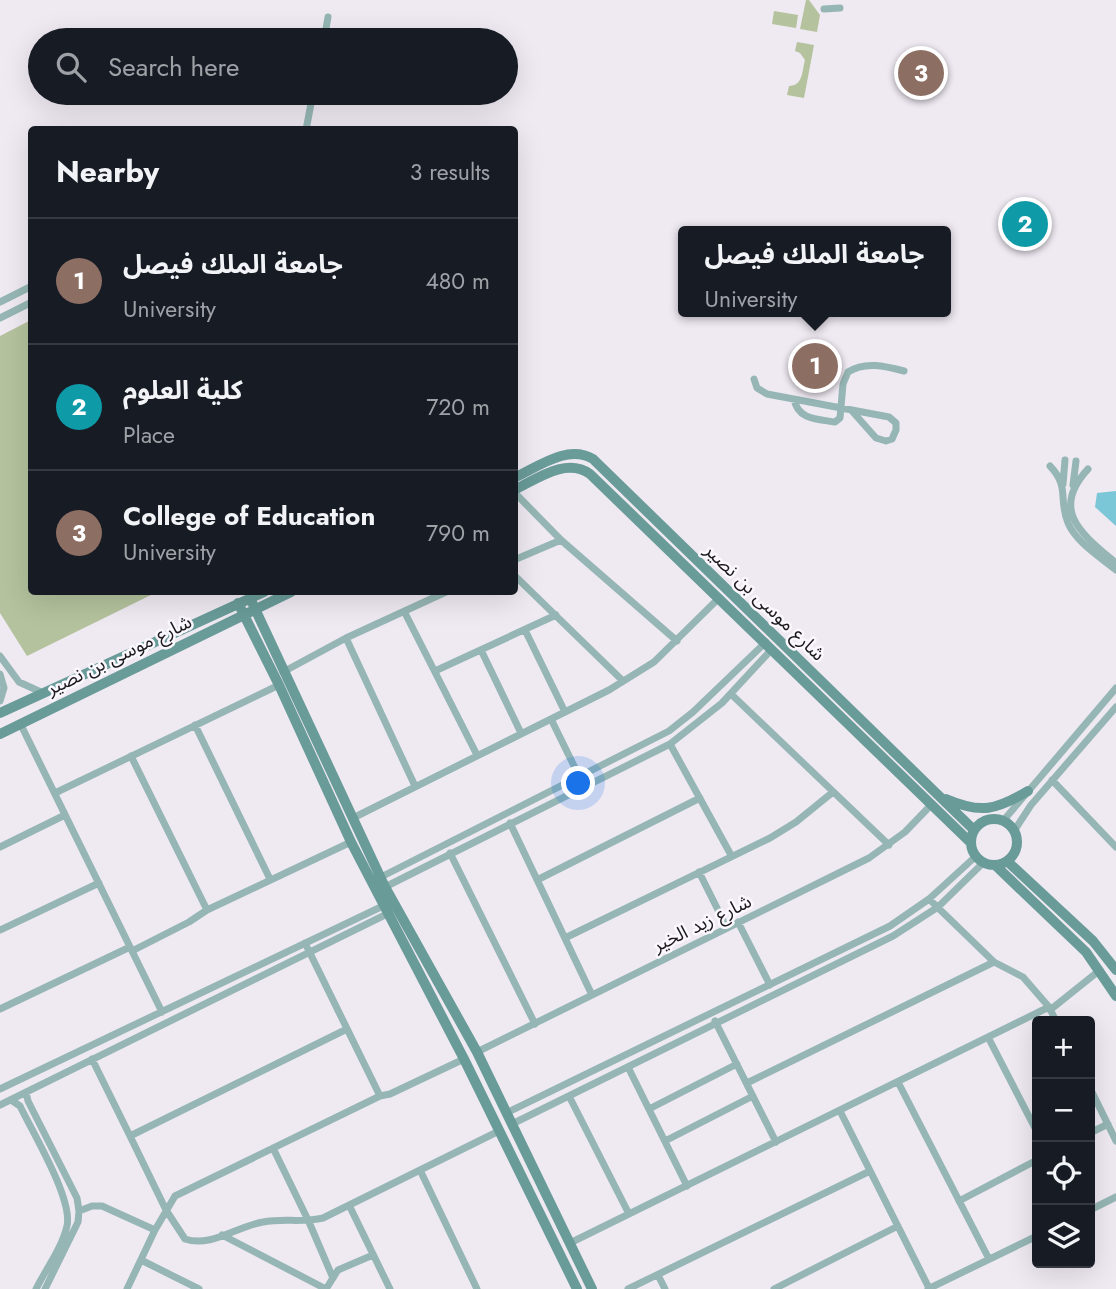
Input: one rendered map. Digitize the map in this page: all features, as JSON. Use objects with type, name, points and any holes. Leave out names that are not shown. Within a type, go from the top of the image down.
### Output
[{"type":"street","points":[[824,9],[840,8]]},
{"type":"street","points":[[326,28],[328,17]]},
{"type":"street","points":[[307,126],[311,105]]},
{"type":"street","points":[[0,302],[28,288]]},
{"type":"street","points":[[0,318],[28,304]]},
{"type":"street","points":[[794,400],[796,408],[804,416],[835,422],[840,418],[848,372],[857,366],[877,366],[904,371]]},
{"type":"street","points":[[754,379],[760,391],[794,400],[889,417],[896,422],[892,439],[886,441],[876,438],[852,411]]},
{"type":"street","name":"شارع موسى بن نصير","points":[[518,476],[567,454],[577,453],[593,459],[974,830]]},
{"type":"street","points":[[1065,460],[1063,509],[1070,527],[1079,539],[1116,570]]},
{"type":"street","points":[[1076,461],[1070,501],[1071,514],[1079,530],[1116,563]]},
{"type":"street","points":[[1050,466],[1060,477],[1063,490]]},
{"type":"street","name":"شارع موسى بن نصير","points":[[518,489],[566,467],[579,467],[598,481],[970,842]]},
{"type":"street","points":[[1073,489],[1087,469]]},
{"type":"street","points":[[518,495],[561,540],[677,641]]},
{"type":"street","points":[[518,558],[561,540]]},
{"type":"street","points":[[518,579],[623,681]]},
{"type":"street","name":"شارع موسى بن نصير","points":[[252,603],[261,595]]},
{"type":"street","name":"شارع موسى بن نصير","points":[[0,713],[252,603],[280,595]]},
{"type":"street","points":[[283,672],[346,638],[439,595]]},
{"type":"street","points":[[353,818],[623,681],[654,662],[719,598]]},
{"type":"street","points":[[252,603],[383,882],[477,1052],[592,1289]]},
{"type":"street","points":[[241,608],[351,842],[464,1059],[577,1289]]},
{"type":"street","name":"شارع موسى بن نصير","points":[[0,733],[241,608]]},
{"type":"street","points":[[404,611],[477,755]]},
{"type":"street","points":[[435,671],[556,615]]},
{"type":"street","points":[[525,630],[565,712]]},
{"type":"street","points":[[346,638],[415,786]]},
{"type":"street","points":[[383,882],[450,853],[670,744],[731,694],[769,645]]},
{"type":"street","points":[[383,882],[579,776],[669,731],[769,645]]},
{"type":"street","points":[[481,650],[521,733]]},
{"type":"street","points":[[0,656],[19,682],[43,693]]},
{"type":"street","points":[[0,674],[4,688],[0,701]]},
{"type":"street","points":[[55,793],[279,685]]},
{"type":"street","points":[[1003,821],[1116,688]]},
{"type":"street","points":[[731,694],[889,845]]},
{"type":"street","points":[[1014,831],[1020,819],[1116,706]]},
{"type":"street","points":[[551,719],[579,776]]},
{"type":"street","points":[[20,723],[162,1012]]},
{"type":"street","points":[[195,725],[270,879]]},
{"type":"street","points":[[670,744],[731,855]]},
{"type":"street","points":[[131,756],[207,910]]},
{"type":"street","points":[[599,766],[603,776]]},
{"type":"street","points":[[1052,780],[1116,847]]},
{"type":"street","points":[[940,797],[969,808],[991,809],[1028,791]]},
{"type":"street","points":[[565,938],[770,838],[796,822],[833,792]]},
{"type":"street","points":[[537,880],[700,798]]},
{"type":"street","name":"شارع زيد الخير","points":[[477,1052],[869,858],[889,845],[931,805]]},
{"type":"street","points":[[0,847],[65,815]]},
{"type":"street","points":[[996,866],[1007,861],[1015,853],[1017,845],[1014,831],[1003,821],[988,819],[974,830],[970,842],[979,860],[996,866],[1069,933],[1100,970],[1116,996]]},
{"type":"street","points":[[510,823],[592,995]]},
{"type":"street","points":[[0,1009],[189,922],[207,910],[351,842]]},
{"type":"street","points":[[450,853],[535,1024]]},
{"type":"street","points":[[506,1113],[890,926],[979,860]]},
{"type":"street","points":[[512,1124],[894,936],[938,907],[979,860]]},
{"type":"street","points":[[1007,861],[1093,940],[1115,965]]},
{"type":"street","points":[[699,872],[727,928]]},
{"type":"street","points":[[0,929],[99,883]]},
{"type":"street","points":[[929,898],[994,962],[1023,977],[1054,1016]]},
{"type":"street","points":[[0,1089],[305,943],[387,909]]},
{"type":"street","points":[[0,1105],[309,953],[387,909]]},
{"type":"street","points":[[738,922],[770,985]]},
{"type":"street","points":[[305,943],[380,1096]]},
{"type":"street","points":[[747,1083],[994,962]]},
{"type":"street","points":[[570,1244],[1050,1008],[1100,970]]},
{"type":"street","points":[[712,1013],[776,1142]]},
{"type":"street","points":[[130,1136],[348,1029]]},
{"type":"street","points":[[988,1037],[1032,1122]]},
{"type":"street","points":[[92,1059],[166,1210],[185,1238],[194,1242],[205,1242],[263,1222],[309,1222],[323,1218],[499,1131]]},
{"type":"street","points":[[127,1289],[174,1196],[380,1096],[390,1094],[464,1059]]},
{"type":"street","points":[[649,1109],[737,1064]]},
{"type":"street","points":[[628,1067],[687,1186]]},
{"type":"street","points":[[898,1082],[989,1259]]},
{"type":"street","points":[[26,1092],[27,1101],[77,1198],[79,1211],[78,1222],[45,1289]]},
{"type":"street","points":[[569,1096],[629,1214]]},
{"type":"street","points":[[665,1141],[753,1096]]},
{"type":"street","points":[[1095,1098],[1116,1141]]},
{"type":"street","points":[[11,1100],[20,1106],[66,1200],[68,1223],[63,1238],[36,1289]]},
{"type":"street","points":[[840,1111],[929,1289],[1032,1238]]},
{"type":"street","points":[[1095,1130],[1108,1124]]},
{"type":"street","points":[[273,1148],[333,1278]]},
{"type":"street","points":[[959,1201],[1032,1163]]},
{"type":"street","points":[[420,1170],[477,1289]]},
{"type":"street","points":[[628,1289],[870,1171]]},
{"type":"street","points":[[1095,1208],[1116,1197]]},
{"type":"street","points":[[349,1205],[390,1289]]},
{"type":"street","points":[[79,1211],[92,1206],[102,1206],[155,1230]]},
{"type":"street","points":[[774,1289],[898,1226]]},
{"type":"street","points":[[222,1235],[326,1289],[338,1270],[373,1255]]},
{"type":"street","points":[[141,1260],[199,1289]]},
{"type":"street","points":[[658,1275],[665,1289]]},
{"type":"green space","points":[[806,0],[809,0],[820,15],[817,32],[800,29]]},
{"type":"green space","points":[[774,11],[798,15],[796,28],[772,24]]},
{"type":"green space","points":[[797,42],[814,45],[804,98],[787,95],[789,86],[799,81],[805,60],[795,51]]},
{"type":"green space","points":[[28,322],[28,595],[151,595],[27,656],[0,613],[0,336]]},
{"type":"water","points":[[1116,491],[1116,526],[1095,507],[1097,493]]},
{"type":"place","name":"College of Education","points":[[921,73]]},
{"type":"place","name":"كلية العلوم","points":[[1025,224]]},
{"type":"place","name":"جامعة الملك فيصل","points":[[815,366]]}]
